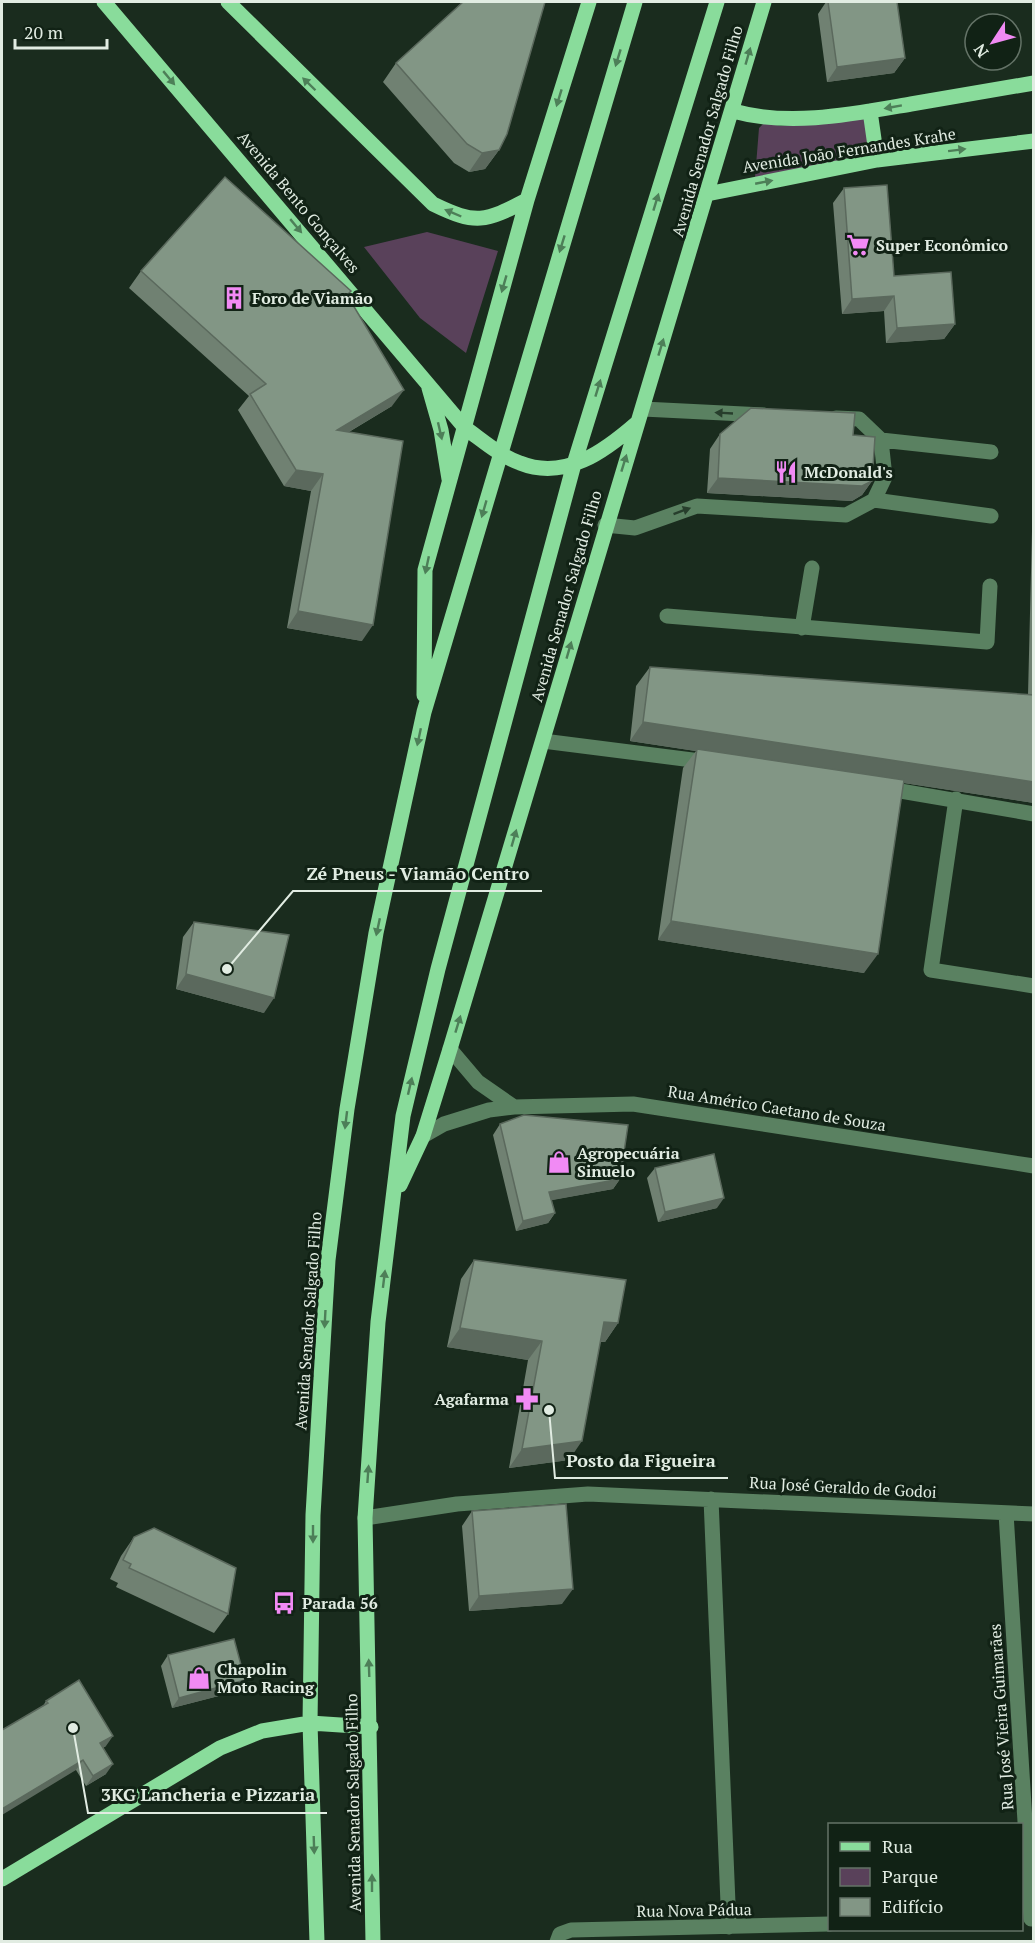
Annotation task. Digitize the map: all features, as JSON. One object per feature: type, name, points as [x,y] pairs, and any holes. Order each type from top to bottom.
[{"type":"main road","name":"Avenida Bento Gonçalves","points":[[104,2],[465,428],[501,453],[536,469],[574,464]]},
{"type":"main road","points":[[228,2],[433,204],[472,220],[505,212],[527,200]]},
{"type":"main road","name":"Avenida Senador Salgado Filho","points":[[424,712],[425,570],[527,200],[589,2]]},
{"type":"main road","name":"Avenida Senador Salgado Filho","points":[[317,1941],[310,1723],[313,1515],[328,1260],[347,1108],[376,933],[424,712],[635,2]]},
{"type":"main road","name":"Avenida Senador Salgado Filho","points":[[373,1941],[371,1727],[365,1518],[378,1322],[395,1197],[403,1116],[438,969],[574,464],[717,2]]},
{"type":"main road","name":"Avenida Senador Salgado Filho","points":[[395,1197],[423,1136],[450,1049],[543,741],[605,525],[733,111],[764,2]]},
{"type":"main road","points":[[733,111],[758,118],[786,120],[870,111],[1034,83]]},
{"type":"main road","points":[[870,111],[877,160]]},
{"type":"main road","name":"Avenida João Fernandes Krahe","points":[[707,194],[877,160],[1034,141]]},
{"type":"main road","points":[[426,380],[441,430],[450,483]]},
{"type":"main road","points":[[574,464],[614,443],[640,416]]},
{"type":"main road","points":[[2,1880],[220,1748],[262,1731],[310,1723],[371,1727]]},
{"type":"street","points":[[640,416],[779,416]]},
{"type":"street","points":[[825,418],[859,419],[881,440],[991,452]]},
{"type":"street","points":[[874,500],[885,477],[881,440]]},
{"type":"street","points":[[605,525],[635,528],[697,506],[846,515],[874,500],[991,516]]},
{"type":"street","points":[[802,628],[812,568]]},
{"type":"street","points":[[667,616],[987,642],[990,586]]},
{"type":"street","points":[[543,741],[726,765]]},
{"type":"street","points":[[864,786],[956,799],[1034,814]]},
{"type":"street","points":[[956,799],[931,970],[1034,986]]},
{"type":"street","points":[[450,1049],[478,1083],[514,1107]]},
{"type":"street","name":"Rua Américo Caetano de Souza","points":[[423,1136],[466,1116],[514,1107],[633,1104],[1034,1166]]},
{"type":"street","name":"Rua José Geraldo de Godoi","points":[[365,1518],[457,1504],[588,1494],[1034,1514]]},
{"type":"street","points":[[711,1499],[729,1927]]},
{"type":"street","name":"Rua José Vieira Guimarães","points":[[1006,1513],[1029,1919]]},
{"type":"street","name":"Rua Nova Pádua","points":[[558,1938],[571,1930],[828,1924]]},
{"type":"street","points":[[787,1926],[787,1941]]},
{"type":"green space","points":[[864,117],[871,159],[755,178],[759,128],[764,123],[781,126]]},
{"type":"green space","points":[[427,232],[498,251],[466,353],[420,318],[364,247]]},
{"type":"building","points":[[463,2],[545,2],[507,134],[499,150],[482,153],[467,144],[396,63]]},
{"type":"building","points":[[828,2],[897,2],[905,58],[837,67]]},
{"type":"building","points":[[225,177],[351,291],[347,295],[404,390],[337,430],[403,441],[373,625],[298,611],[323,474],[296,470],[250,394],[266,384],[141,271]]},
{"type":"building","name":"Super Econômico","points":[[887,185],[894,276],[951,272],[955,324],[897,328],[894,296],[852,299],[844,188]]},
{"type":"building","name":"McDonald's","points":[[751,408],[855,413],[853,435],[875,437],[872,481],[862,486],[718,478],[720,434]]},
{"type":"building","points":[[650,667],[1034,695],[1034,782],[643,722]]},
{"type":"building","points":[[697,749],[904,780],[878,954],[671,921]]},
{"type":"building","points":[[194,922],[289,935],[274,998],[186,974]]},
{"type":"building","name":"Agropecuária Sinuelo","points":[[524,1115],[628,1125],[620,1179],[549,1192],[555,1213],[523,1221],[500,1124]]},
{"type":"building","points":[[714,1154],[724,1198],[665,1212],[655,1168]]},
{"type":"building","points":[[474,1260],[626,1280],[618,1323],[604,1322],[582,1441],[522,1449],[542,1341],[460,1328]]},
{"type":"building","points":[[566,1504],[573,1589],[479,1596],[472,1511]]},
{"type":"building","points":[[154,1528],[236,1568],[228,1614],[129,1568],[131,1564],[123,1560],[134,1537]]},
{"type":"building","name":"Chapolin Moto Racing","points":[[234,1639],[245,1680],[179,1698],[168,1655]]},
{"type":"building","points":[[79,1680],[113,1736],[100,1743],[113,1764],[93,1776],[83,1760],[2,1809],[2,1730],[48,1703],[46,1701]]},
{"type":"place","name":"Super Econômico","points":[[858,245]]},
{"type":"place","name":"Foro de Viamão","points":[[234,298]]},
{"type":"place","name":"McDonald's","points":[[786,472]]},
{"type":"place","name":"Zé Pneus - Viamão Centro","points":[[227,969]]},
{"type":"place","name":"Agropecuária Sinuelo","points":[[559,1162]]},
{"type":"place","name":"Agafarma","points":[[527,1399]]},
{"type":"place","name":"Posto da Figueira","points":[[549,1410]]},
{"type":"place","name":"Parada 56","points":[[284,1603]]},
{"type":"place","name":"Chapolin Moto Racing","points":[[199,1678]]},
{"type":"place","name":"3KG Lancheria e Pizzaria","points":[[73,1728]]}]
